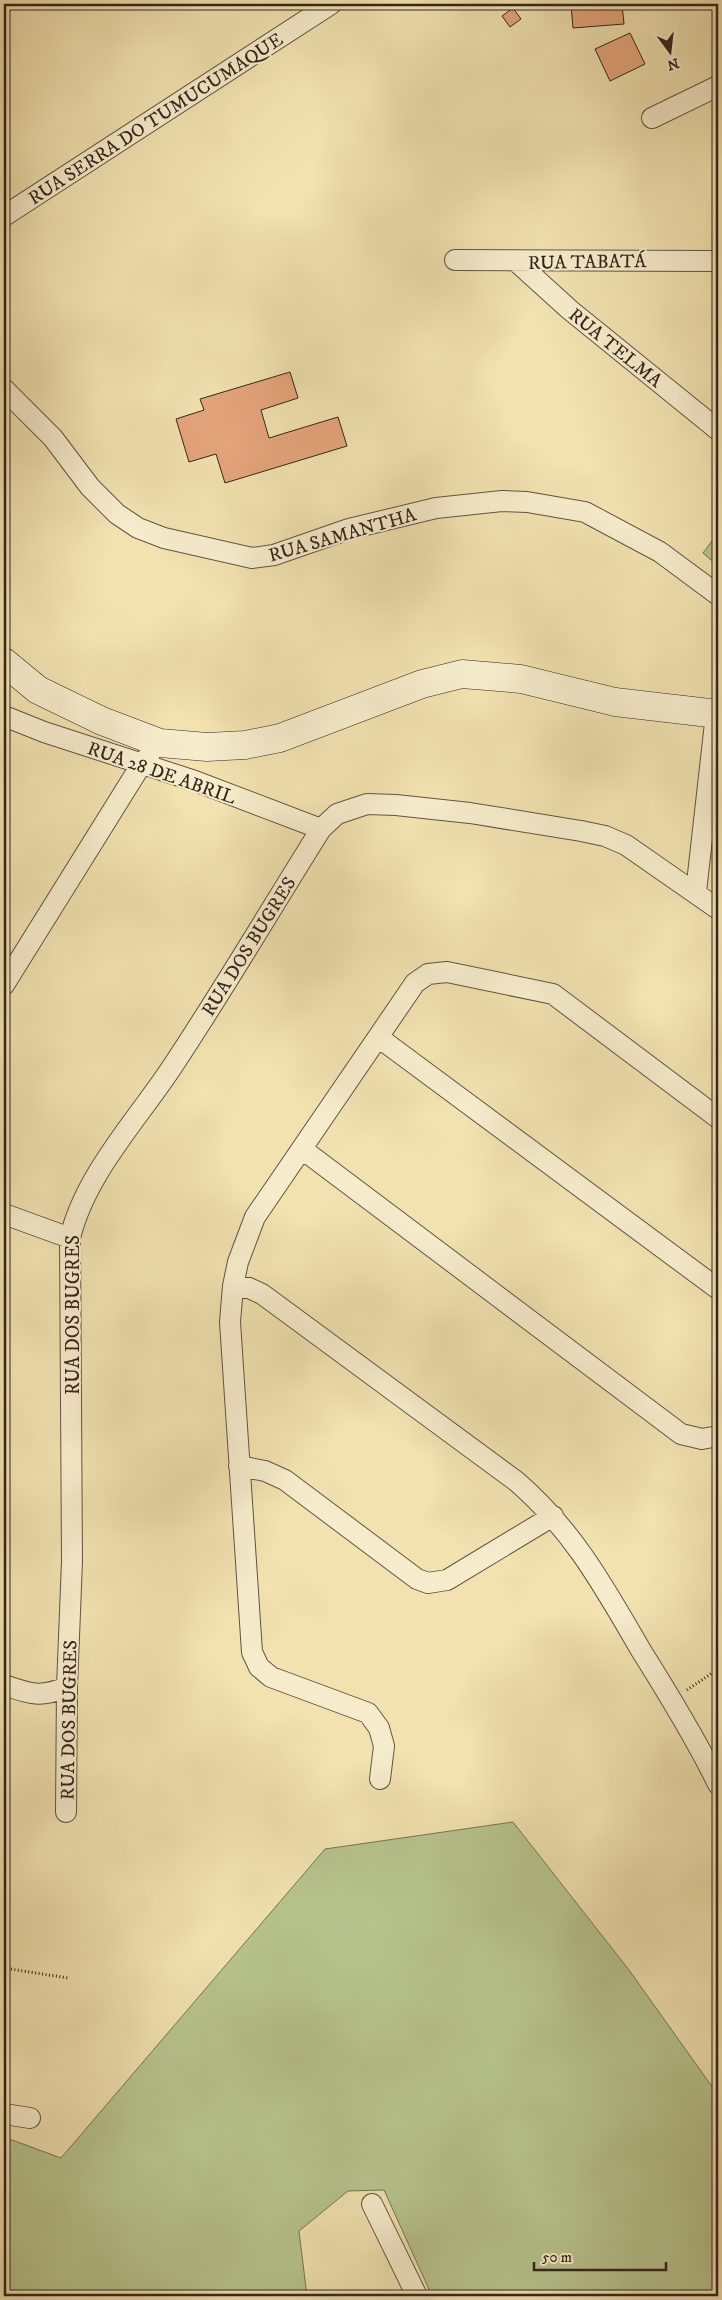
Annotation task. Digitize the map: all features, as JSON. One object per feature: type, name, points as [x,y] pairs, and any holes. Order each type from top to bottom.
[{"type":"street","name":"RUA SERRA DO TUMUCUMAQUE","points":[[4,216],[331,4]]},
{"type":"street","points":[[652,118],[718,86]]},
{"type":"street","name":"RUA TABATÁ","points":[[455,260],[517,262],[594,259],[718,261]]},
{"type":"street","name":"RUA TELMA","points":[[517,262],[570,310],[718,430]]},
{"type":"street","name":"RUA SAMANTHA","points":[[4,389],[53,438],[90,487],[117,514],[138,528],[164,538],[252,558],[274,555],[349,530],[436,508],[502,501],[527,502],[585,512],[660,552],[718,595]]},
{"type":"street","points":[[4,662],[38,690],[63,704],[160,743],[207,747],[245,745],[280,738],[422,684],[462,674],[521,679],[615,702],[717,714],[696,892]]},
{"type":"street","name":"RUA 28 DE ABRIL","points":[[4,716],[141,765],[195,781],[321,829]]},
{"type":"street","points":[[4,985],[141,765],[160,743]]},
{"type":"street","name":"RUA DOS BUGRES","points":[[66,1812],[67,1687],[72,1561],[70,1238],[74,1218],[102,1168],[174,1063],[321,829],[337,814],[367,804],[396,805],[470,814],[581,831],[605,836],[626,845],[718,909]]},
{"type":"street","points":[[380,1779],[384,1746],[379,1728],[368,1713],[271,1677],[264,1673],[254,1660],[251,1644],[230,1322],[233,1286],[245,1239],[255,1218],[415,983],[434,972],[447,972],[553,994],[718,1118]]},
{"type":"street","points":[[378,1037],[718,1289]]},
{"type":"street","points":[[302,1149],[681,1434],[702,1439],[718,1436]]},
{"type":"street","points":[[4,1214],[70,1238]]},
{"type":"street","points":[[233,1286],[249,1288],[270,1300],[516,1481],[553,1516],[585,1556],[716,1772]]},
{"type":"street","points":[[239,1466],[265,1471],[285,1480],[417,1579],[428,1583],[447,1580],[553,1516]]},
{"type":"street","points":[[4,1685],[33,1695],[50,1694],[67,1687]]},
{"type":"street","points":[[4,2114],[30,2118]]},
{"type":"street","points":[[372,2204],[417,2296]]},
{"type":"path","points":[[671,1700],[718,1669]]},
{"type":"path","points":[[4,1968],[68,1978]]},
{"type":"green space","points":[[718,533],[718,566],[703,553]]},
{"type":"green space","points":[[513,1822],[629,1970],[718,2095],[718,2296],[432,2296],[384,2190],[348,2191],[299,2231],[307,2296],[4,2296],[4,2137],[61,2158],[325,1849]]},
{"type":"building","points":[[571,4],[622,4],[624,24],[573,28]]},
{"type":"building","points":[[513,8],[521,19],[510,27],[502,16]]},
{"type":"building","points":[[630,33],[645,64],[610,81],[595,49]]},
{"type":"building","points":[[290,372],[298,398],[261,410],[269,438],[338,417],[347,446],[225,483],[216,454],[189,462],[176,419],[204,410],[200,399]]}]
